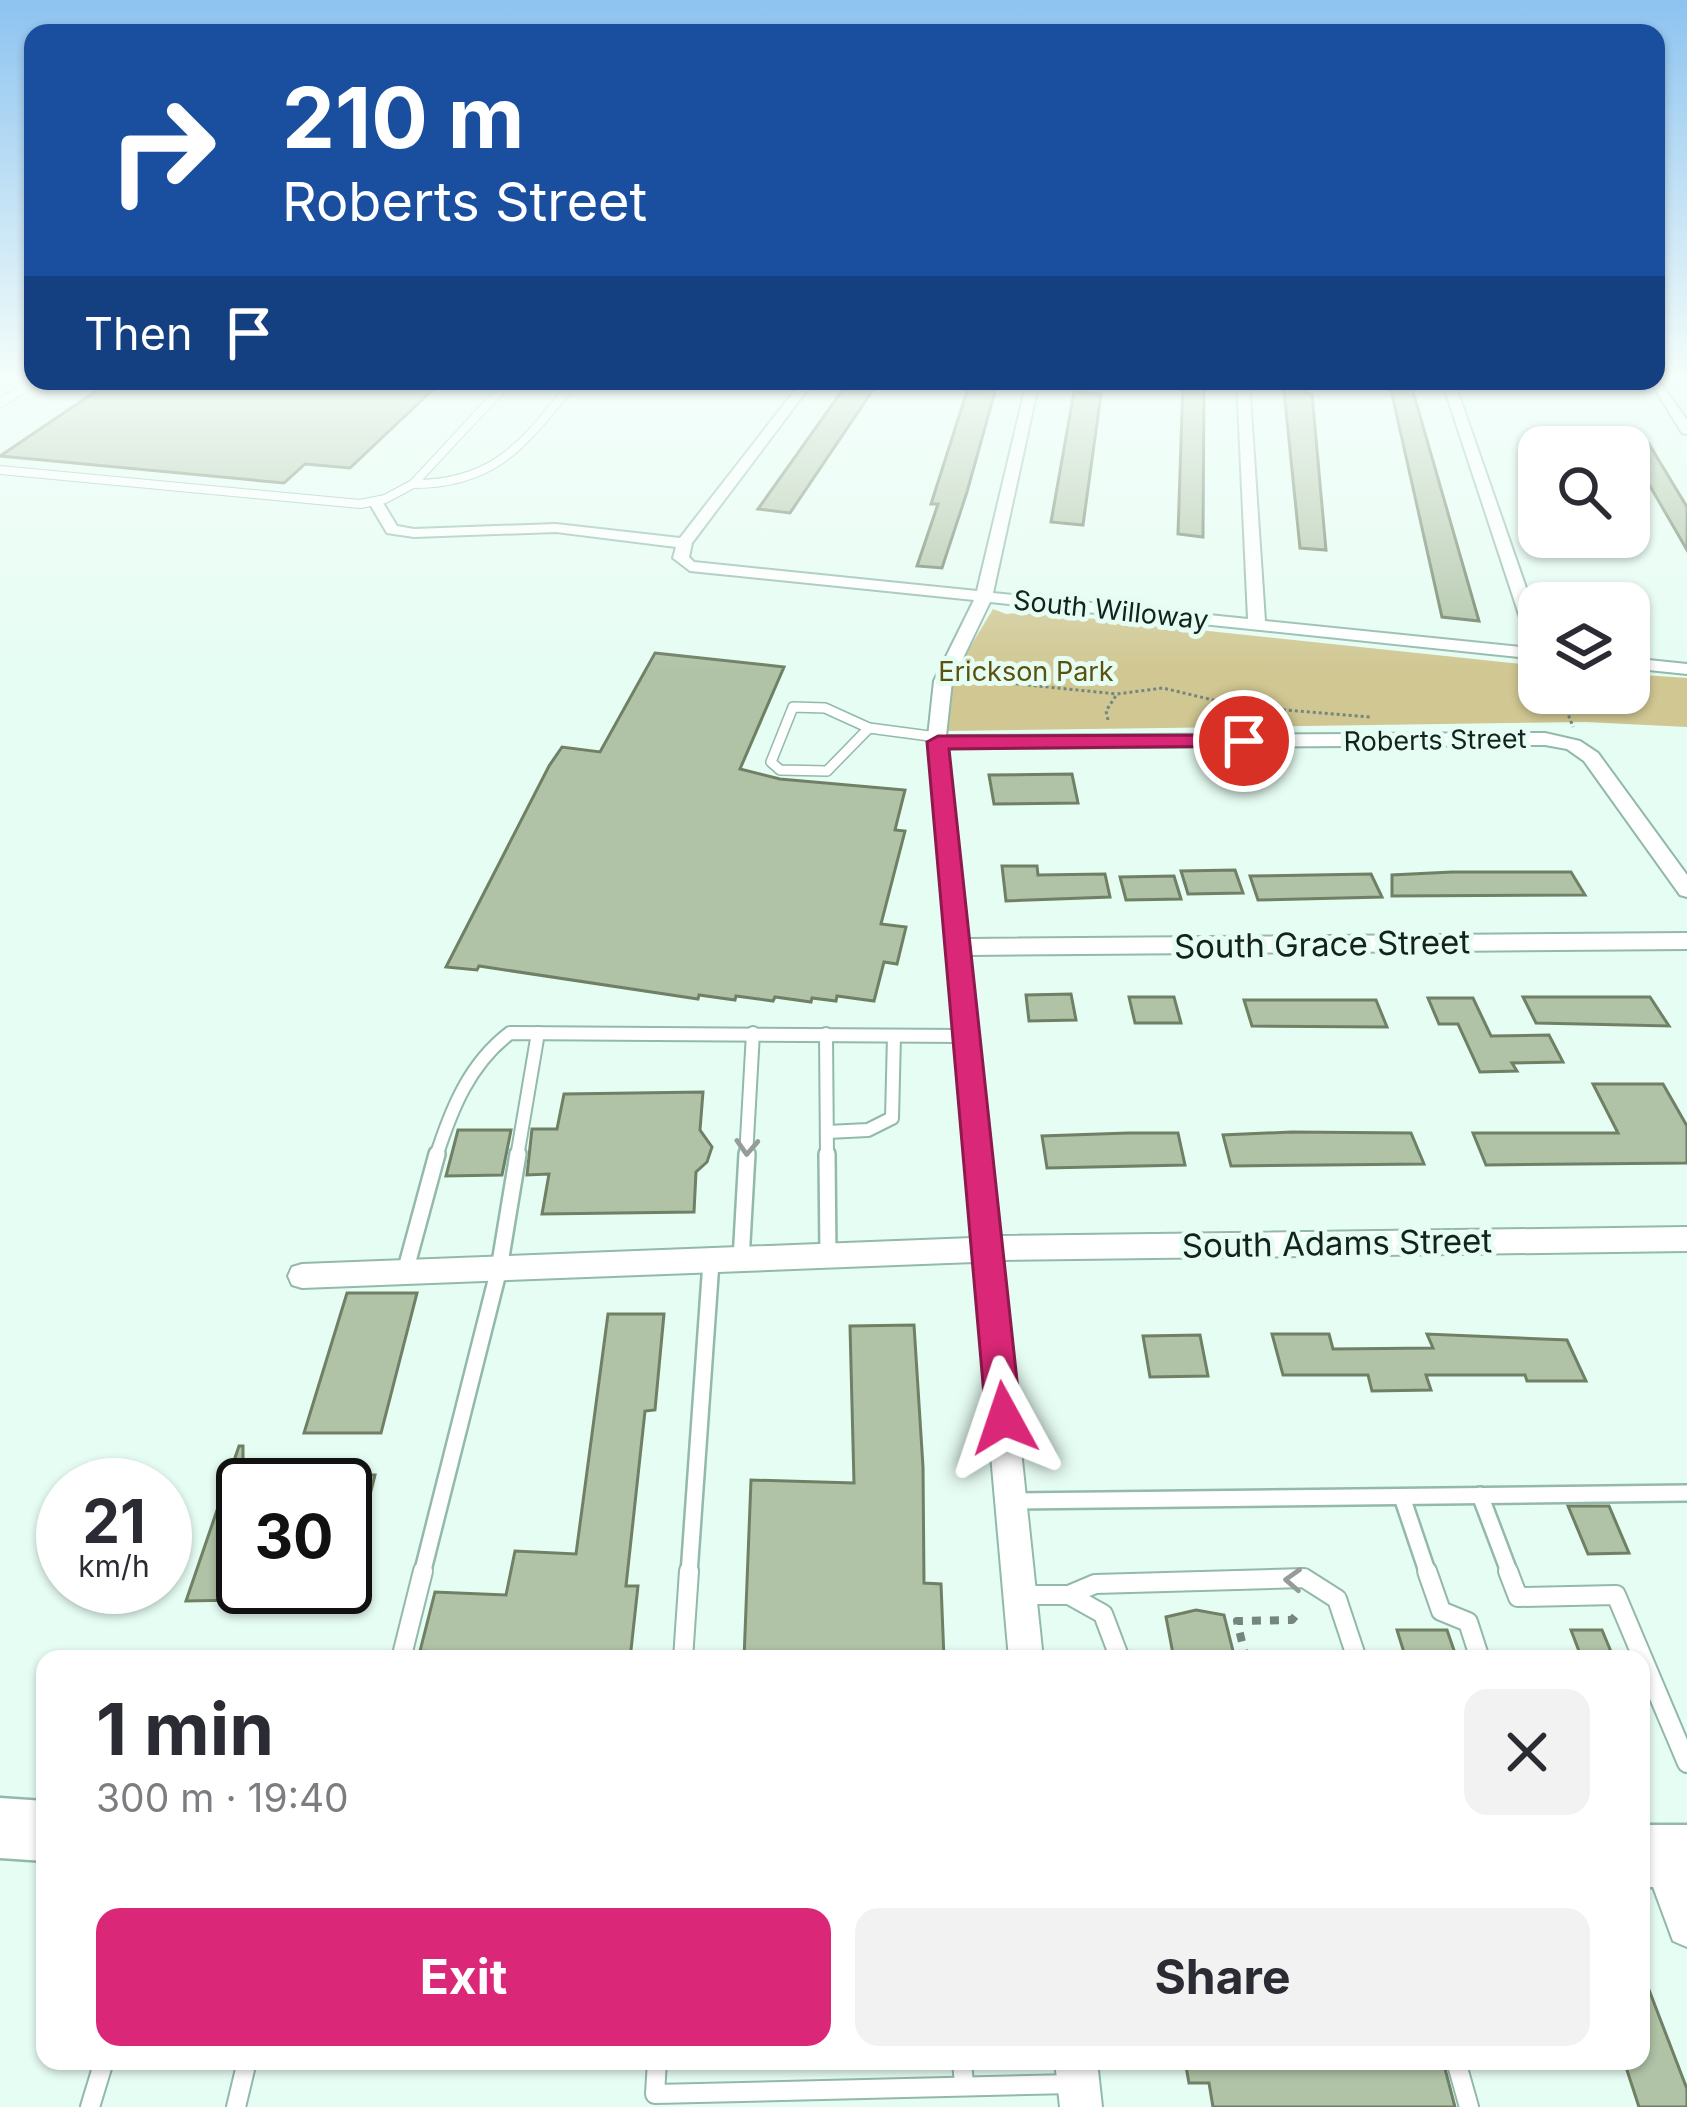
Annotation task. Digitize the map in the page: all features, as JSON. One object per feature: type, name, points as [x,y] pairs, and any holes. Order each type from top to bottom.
[{"type":"main road","points":[[0,1828],[36,1830]]},
{"type":"street","points":[[374,501],[392,530],[414,533],[556,528],[684,543],[736,475]]},
{"type":"street","points":[[1012,475],[984,597],[944,681],[937,740],[1025,1650]]},
{"type":"street","points":[[1248,475],[1257,625]]},
{"type":"street","points":[[1480,475],[1518,589]]},
{"type":"street","name":"South Willoway","points":[[684,543],[680,554],[685,562],[700,568],[1518,650]]},
{"type":"street","points":[[1650,665],[1687,669]]},
{"type":"street","points":[[1567,738],[1591,757],[1687,890]]},
{"type":"street","name":"Roberts Street","points":[[937,740],[1567,738]]},
{"type":"street","name":"South Grace Street","points":[[957,947],[1687,941]]},
{"type":"street","name":"South Adams Street","points":[[302,1276],[988,1250],[1687,1239]]},
{"type":"street","points":[[1663,1856],[1687,1928]]},
{"type":"lane","points":[[53,475],[321,502],[374,501],[413,484],[421,475]]},
{"type":"lane","points":[[413,484],[457,486],[477,475]]},
{"type":"lane","points":[[869,728],[827,771],[780,770],[771,762],[794,707],[835,708],[869,728],[937,740]]},
{"type":"lane","points":[[405,1272],[432,1158],[447,1123],[490,1047],[510,1033],[965,1036]]},
{"type":"lane","points":[[403,1650],[499,1269],[538,1033]]},
{"type":"lane","points":[[741,1261],[754,1034]]},
{"type":"lane","points":[[826,1034],[828,1258]]},
{"type":"lane","points":[[827,1132],[868,1130],[892,1118],[894,1036]]},
{"type":"lane","points":[[684,1650],[712,1262]]},
{"type":"lane","points":[[1011,1502],[1687,1493]]},
{"type":"lane","points":[[1480,1496],[1518,1597],[1616,1595],[1639,1650]]},
{"type":"lane","points":[[1402,1497],[1441,1611],[1468,1622],[1477,1650]]},
{"type":"lane","points":[[1020,1595],[1070,1595],[1095,1584],[1304,1578],[1327,1585],[1342,1601],[1355,1650]]},
{"type":"lane","points":[[1070,1595],[1103,1614],[1117,1650]]},
{"type":"lane","points":[[1650,1675],[1687,1763]]},
{"type":"lane","points":[[90,2107],[101,2070]]},
{"type":"lane","points":[[236,2107],[245,2070]]},
{"type":"lane","points":[[656,2070],[655,2094],[1079,2084]]},
{"type":"lane","points":[[963,2070],[964,2085]]},
{"type":"lane","points":[[1458,2070],[1468,2107]]},
{"type":"path","points":[[968,679],[1117,694],[1161,686],[1235,705],[1390,718]]},
{"type":"path","points":[[1111,742],[1106,710],[1117,694]]},
{"type":"path","points":[[1567,738],[1575,732],[1568,714]]},
{"type":"path","points":[[1244,1650],[1237,1621],[1292,1621],[1296,1615]]},
{"type":"green space","name":"Erickson Park","points":[[993,609],[1006,614],[1030,612],[1518,664],[1518,714],[1650,714],[1650,675],[1687,678],[1687,727],[1586,722],[943,731],[950,680]]},
{"type":"building","points":[[203,475],[292,475],[284,483]]},
{"type":"building","points":[[782,475],[815,475],[790,513],[758,509]]},
{"type":"building","points":[[940,475],[972,475],[942,568],[917,566],[938,504],[931,504]]},
{"type":"building","points":[[1059,475],[1090,475],[1083,525],[1051,522]]},
{"type":"building","points":[[1180,475],[1203,475],[1203,537],[1178,534]]},
{"type":"building","points":[[1293,475],[1319,475],[1326,550],[1300,548]]},
{"type":"building","points":[[1410,475],[1437,475],[1479,621],[1442,617]]},
{"type":"building","points":[[1650,475],[1668,475],[1687,507],[1687,550],[1650,486]]},
{"type":"building","points":[[655,653],[784,667],[740,769],[780,779],[905,790],[895,830],[905,831],[881,924],[906,927],[897,964],[884,962],[874,1001],[837,996],[836,1001],[812,998],[811,1002],[775,997],[773,1001],[736,996],[735,1000],[699,995],[698,999],[479,966],[477,970],[446,967],[549,766],[562,747],[600,752]]},
{"type":"building","points":[[1072,774],[1078,803],[994,804],[989,775]]},
{"type":"building","points":[[1002,866],[1037,866],[1038,875],[1105,874],[1110,897],[1006,901]]},
{"type":"building","points":[[1235,870],[1243,893],[1188,894],[1181,871]]},
{"type":"building","points":[[1571,872],[1585,895],[1392,896],[1392,875]]},
{"type":"building","points":[[1371,874],[1382,897],[1258,900],[1250,876]]},
{"type":"building","points":[[1174,876],[1181,899],[1126,900],[1120,877]]},
{"type":"building","points":[[1071,994],[1076,1020],[1029,1021],[1026,995]]},
{"type":"building","points":[[1129,997],[1174,997],[1181,1023],[1135,1023]]},
{"type":"building","points":[[1523,997],[1650,997],[1669,1026],[1536,1023]]},
{"type":"building","points":[[1428,998],[1473,998],[1491,1036],[1549,1035],[1563,1062],[1512,1063],[1517,1071],[1480,1072],[1458,1024],[1439,1024]]},
{"type":"building","points":[[1244,1000],[1376,1000],[1387,1027],[1252,1026]]},
{"type":"building","points":[[1593,1084],[1663,1084],[1687,1126],[1687,1163],[1486,1165],[1473,1133],[1618,1133]]},
{"type":"building","points":[[703,1092],[700,1130],[712,1147],[707,1162],[696,1172],[694,1212],[542,1214],[549,1174],[527,1175],[532,1129],[557,1129],[564,1094]]},
{"type":"building","points":[[458,1130],[511,1130],[502,1175],[446,1176]]},
{"type":"building","points":[[1178,1133],[1185,1165],[1047,1168],[1042,1136]]},
{"type":"building","points":[[1411,1133],[1424,1164],[1231,1166],[1223,1135]]},
{"type":"building","points":[[347,1293],[417,1293],[381,1433],[304,1433]]},
{"type":"building","points":[[608,1314],[664,1314],[655,1410],[645,1411],[626,1586],[638,1586],[631,1650],[420,1650],[435,1592],[506,1595],[515,1551],[576,1554]]},
{"type":"building","points":[[914,1325],[924,1583],[941,1584],[944,1650],[744,1650],[751,1480],[854,1483],[850,1326]]},
{"type":"building","points":[[1272,1334],[1329,1334],[1333,1349],[1433,1348],[1427,1334],[1567,1340],[1586,1381],[1527,1381],[1525,1375],[1426,1375],[1431,1390],[1372,1391],[1368,1375],[1283,1375]]},
{"type":"building","points":[[1200,1335],[1208,1376],[1150,1377],[1143,1336]]},
{"type":"building","points":[[1568,1506],[1609,1506],[1629,1553],[1588,1554]]},
{"type":"building","points":[[216,1513],[216,1600],[192,1601],[192,1583]]},
{"type":"building","points":[[1196,1610],[1224,1615],[1233,1650],[1172,1650],[1166,1617]]},
{"type":"building","points":[[1397,1630],[1447,1630],[1454,1650],[1403,1650]]},
{"type":"building","points":[[1571,1630],[1602,1630],[1610,1650],[1579,1650]]},
{"type":"building","points":[[1650,1992],[1687,2089],[1687,2107],[1639,2107],[1627,2070],[1650,2070]]},
{"type":"building","points":[[1187,2070],[1445,2070],[1455,2107],[1213,2107],[1209,2083],[1189,2083]]},
{"type":"route","points":[[1004,1418],[938,742],[1244,741]]}]
